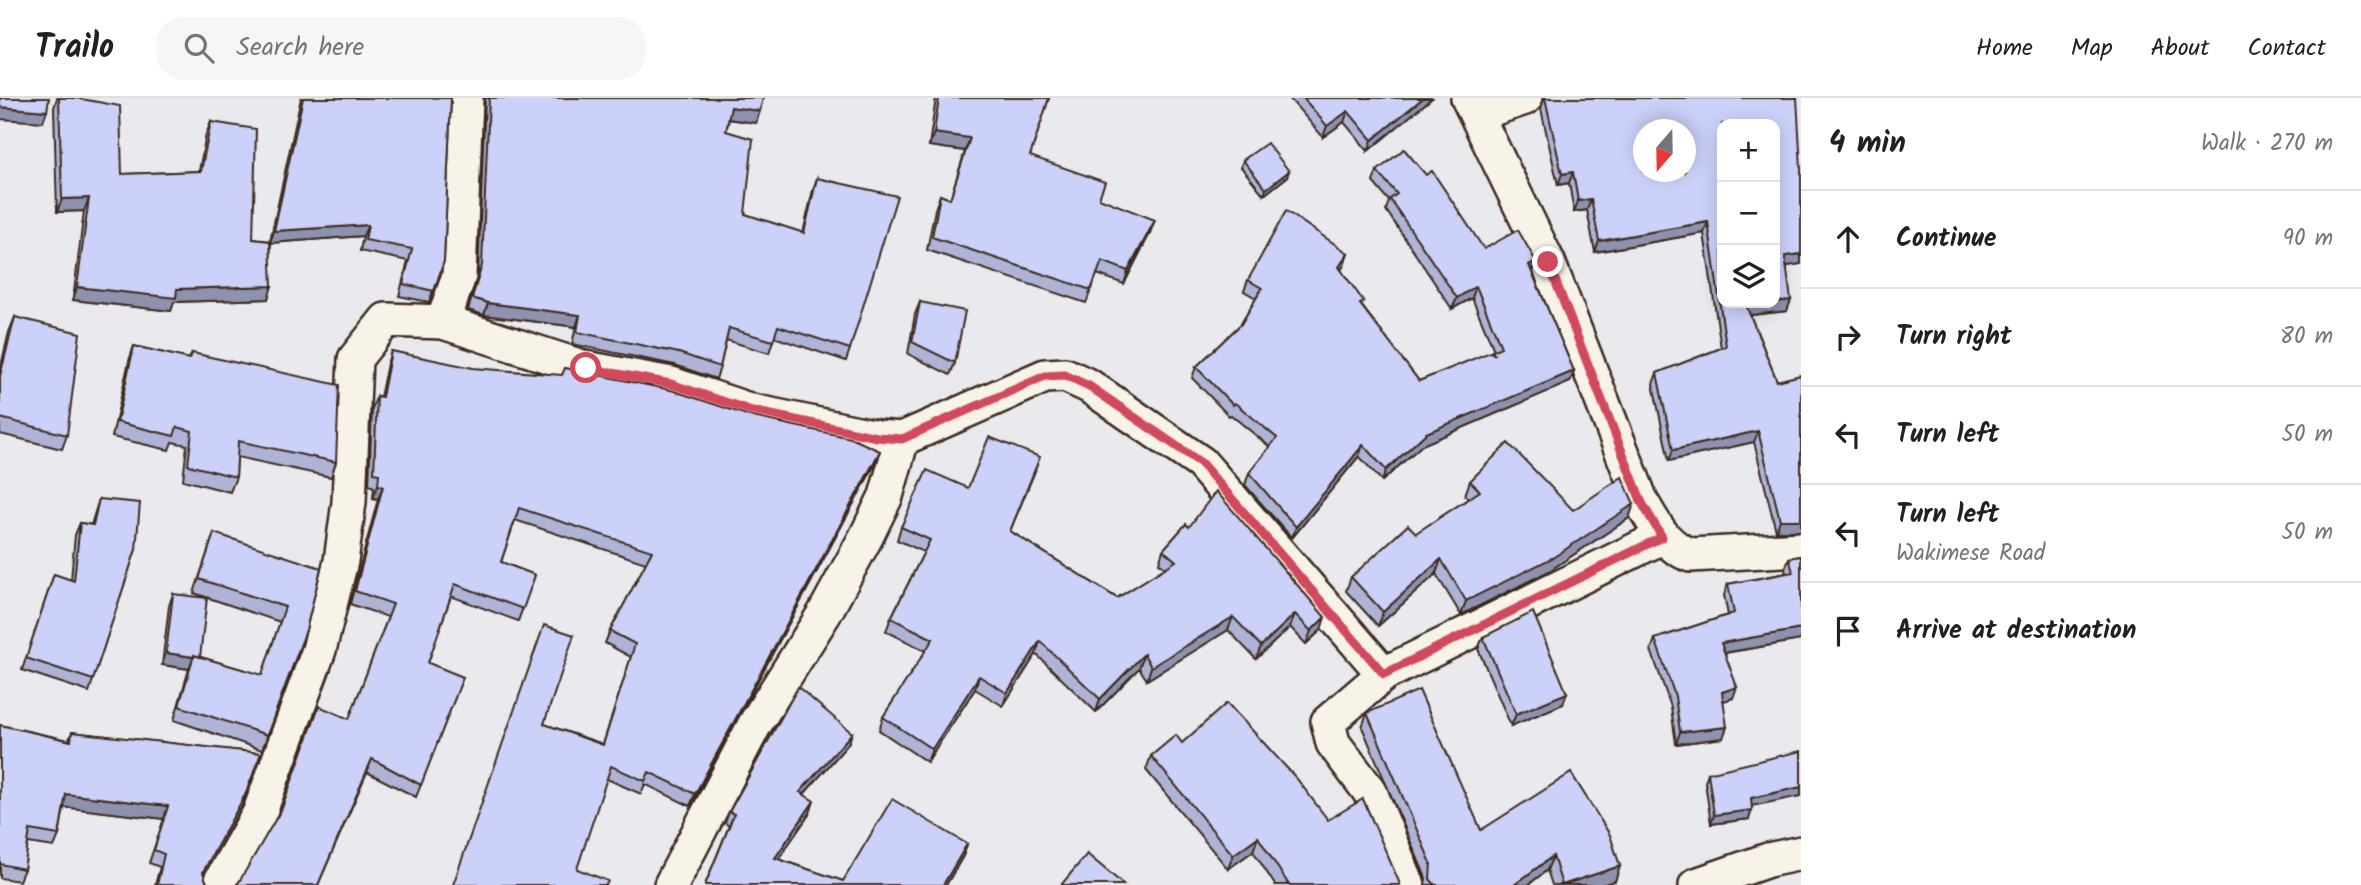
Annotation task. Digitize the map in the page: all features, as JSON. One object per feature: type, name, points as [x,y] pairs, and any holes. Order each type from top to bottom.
[{"type":"street","points":[[443,322],[458,276],[466,98]]},
{"type":"street","points":[[1525,98],[1472,106],[1548,262],[1642,503],[1662,537],[1681,552],[1691,555],[1801,549]]},
{"type":"street","points":[[218,885],[259,814],[319,650],[341,561],[349,502],[355,359],[386,320],[443,322],[586,368],[671,384],[752,411],[877,437],[902,439],[1045,376],[1065,375],[1089,386],[1201,463],[1384,674]]},
{"type":"street","points":[[671,885],[755,724],[824,614],[866,537],[886,496],[902,439]]},
{"type":"street","points":[[1408,885],[1370,792],[1333,743],[1328,722],[1384,674],[1662,537]]},
{"type":"street","points":[[1696,885],[1768,860],[1801,853]]},
{"type":"building","points":[[0,98],[49,98],[47,111],[0,107]]},
{"type":"building","points":[[59,98],[76,98],[120,106],[122,174],[201,171],[211,122],[256,129],[253,239],[270,241],[272,286],[177,289],[176,298],[77,287],[89,198],[62,199]]},
{"type":"building","points":[[303,98],[451,98],[444,261],[434,291],[403,284],[412,249],[365,240],[368,225],[274,231]]},
{"type":"building","points":[[489,98],[763,98],[760,111],[731,107],[726,131],[753,139],[745,214],[804,233],[817,178],[897,196],[850,349],[778,326],[773,341],[729,328],[720,367],[679,353],[577,332],[580,315],[488,303],[472,298],[482,265]]},
{"type":"building","points":[[939,98],[1049,98],[1030,156],[1105,182],[1099,198],[1155,220],[1128,271],[1102,261],[1091,290],[932,237],[940,195],[950,199],[970,138],[934,133]]},
{"type":"building","points":[[1303,98],[1423,98],[1372,140],[1348,111],[1327,126]]},
{"type":"building","points":[[1545,98],[1797,98],[1801,169],[1801,254],[1785,256],[1791,300],[1780,301],[1780,119],[1717,119],[1717,284],[1708,222],[1599,241],[1591,199],[1578,201],[1573,172],[1562,174]]},
{"type":"building","points":[[1267,143],[1289,171],[1266,189],[1243,160]]},
{"type":"building","points":[[1404,149],[1426,175],[1432,171],[1484,249],[1518,230],[1536,261],[1529,265],[1574,371],[1426,433],[1386,470],[1363,445],[1296,527],[1249,473],[1277,438],[1235,403],[1233,405],[1196,367],[1241,324],[1262,288],[1248,280],[1286,211],[1348,253],[1339,267],[1364,302],[1360,304],[1419,381],[1490,352],[1495,355],[1492,351],[1501,347],[1476,286],[1457,298],[1390,199],[1397,194],[1377,171]]},
{"type":"building","points":[[920,302],[965,311],[955,363],[912,342]]},
{"type":"building","points":[[1720,308],[1747,308],[1777,381],[1801,375],[1801,520],[1780,520],[1758,431],[1673,450],[1657,373],[1726,346]]},
{"type":"building","points":[[15,317],[80,333],[67,435],[0,418],[0,376]]},
{"type":"building","points":[[134,346],[190,359],[192,353],[339,385],[336,462],[238,441],[236,477],[188,465],[192,431],[177,427],[174,436],[117,422]]},
{"type":"building","points":[[391,351],[473,368],[562,375],[565,368],[671,390],[753,417],[851,438],[880,451],[695,794],[649,772],[645,781],[611,766],[577,869],[608,881],[606,885],[453,885],[544,625],[574,635],[544,724],[603,745],[635,644],[610,631],[652,551],[519,508],[501,562],[535,575],[523,609],[455,584],[428,663],[463,677],[421,785],[372,759],[318,885],[236,885],[282,808],[319,706],[349,719],[393,604],[355,591],[383,486],[378,485],[379,474],[374,473],[377,396],[382,397]]},
{"type":"building","points":[[989,437],[1040,457],[1010,531],[1117,598],[1176,561],[1163,550],[1186,524],[1189,527],[1216,491],[1325,617],[1311,631],[1295,614],[1261,646],[1233,617],[1151,667],[1144,654],[1100,699],[1040,641],[1007,693],[979,676],[932,749],[883,717],[933,639],[891,618],[930,540],[901,527],[927,470],[968,488]]},
{"type":"building","points":[[1508,443],[1573,510],[1622,477],[1634,504],[1554,557],[1466,601],[1441,559],[1383,612],[1351,577],[1408,525],[1416,533],[1480,491],[1470,481]]},
{"type":"building","points":[[99,499],[140,503],[136,549],[93,680],[26,658],[54,574],[74,581],[80,523],[93,525]]},
{"type":"building","points":[[214,533],[321,568],[306,630],[267,735],[179,706],[194,655],[262,675],[285,607],[199,579]]},
{"type":"building","points":[[1801,556],[1801,629],[1721,643],[1737,687],[1722,692],[1727,727],[1680,732],[1675,696],[1655,639],[1734,613],[1728,584],[1793,572],[1789,558]]},
{"type":"building","points":[[173,594],[207,598],[200,657],[166,653]]},
{"type":"building","points":[[1533,612],[1567,693],[1516,714],[1483,637]]},
{"type":"building","points":[[798,687],[852,733],[800,792],[814,801],[775,858],[843,881],[892,799],[967,844],[943,885],[705,885],[734,814],[729,812]]},
{"type":"building","points":[[1419,690],[1481,830],[1571,773],[1610,835],[1620,866],[1562,885],[1553,856],[1514,885],[1435,885],[1430,879],[1431,863],[1367,713]]},
{"type":"building","points":[[1227,703],[1297,779],[1328,820],[1363,799],[1400,884],[1289,885],[1258,837],[1233,855],[1151,756],[1176,735],[1182,743]]},
{"type":"building","points":[[0,725],[71,741],[72,732],[261,753],[246,793],[203,872],[209,885],[157,885],[164,854],[154,850],[168,806],[66,794],[59,835],[30,830],[24,869],[0,864]]},
{"type":"building","points":[[1801,751],[1801,787],[1751,798],[1752,810],[1714,815],[1708,773]]},
{"type":"building","points":[[1087,854],[1124,885],[1061,885]]},
{"type":"route","points":[[586,368],[671,384],[752,411],[877,437],[902,439],[1045,376],[1065,375],[1089,386],[1201,463],[1384,674],[1662,537],[1642,503],[1548,262]]}]
